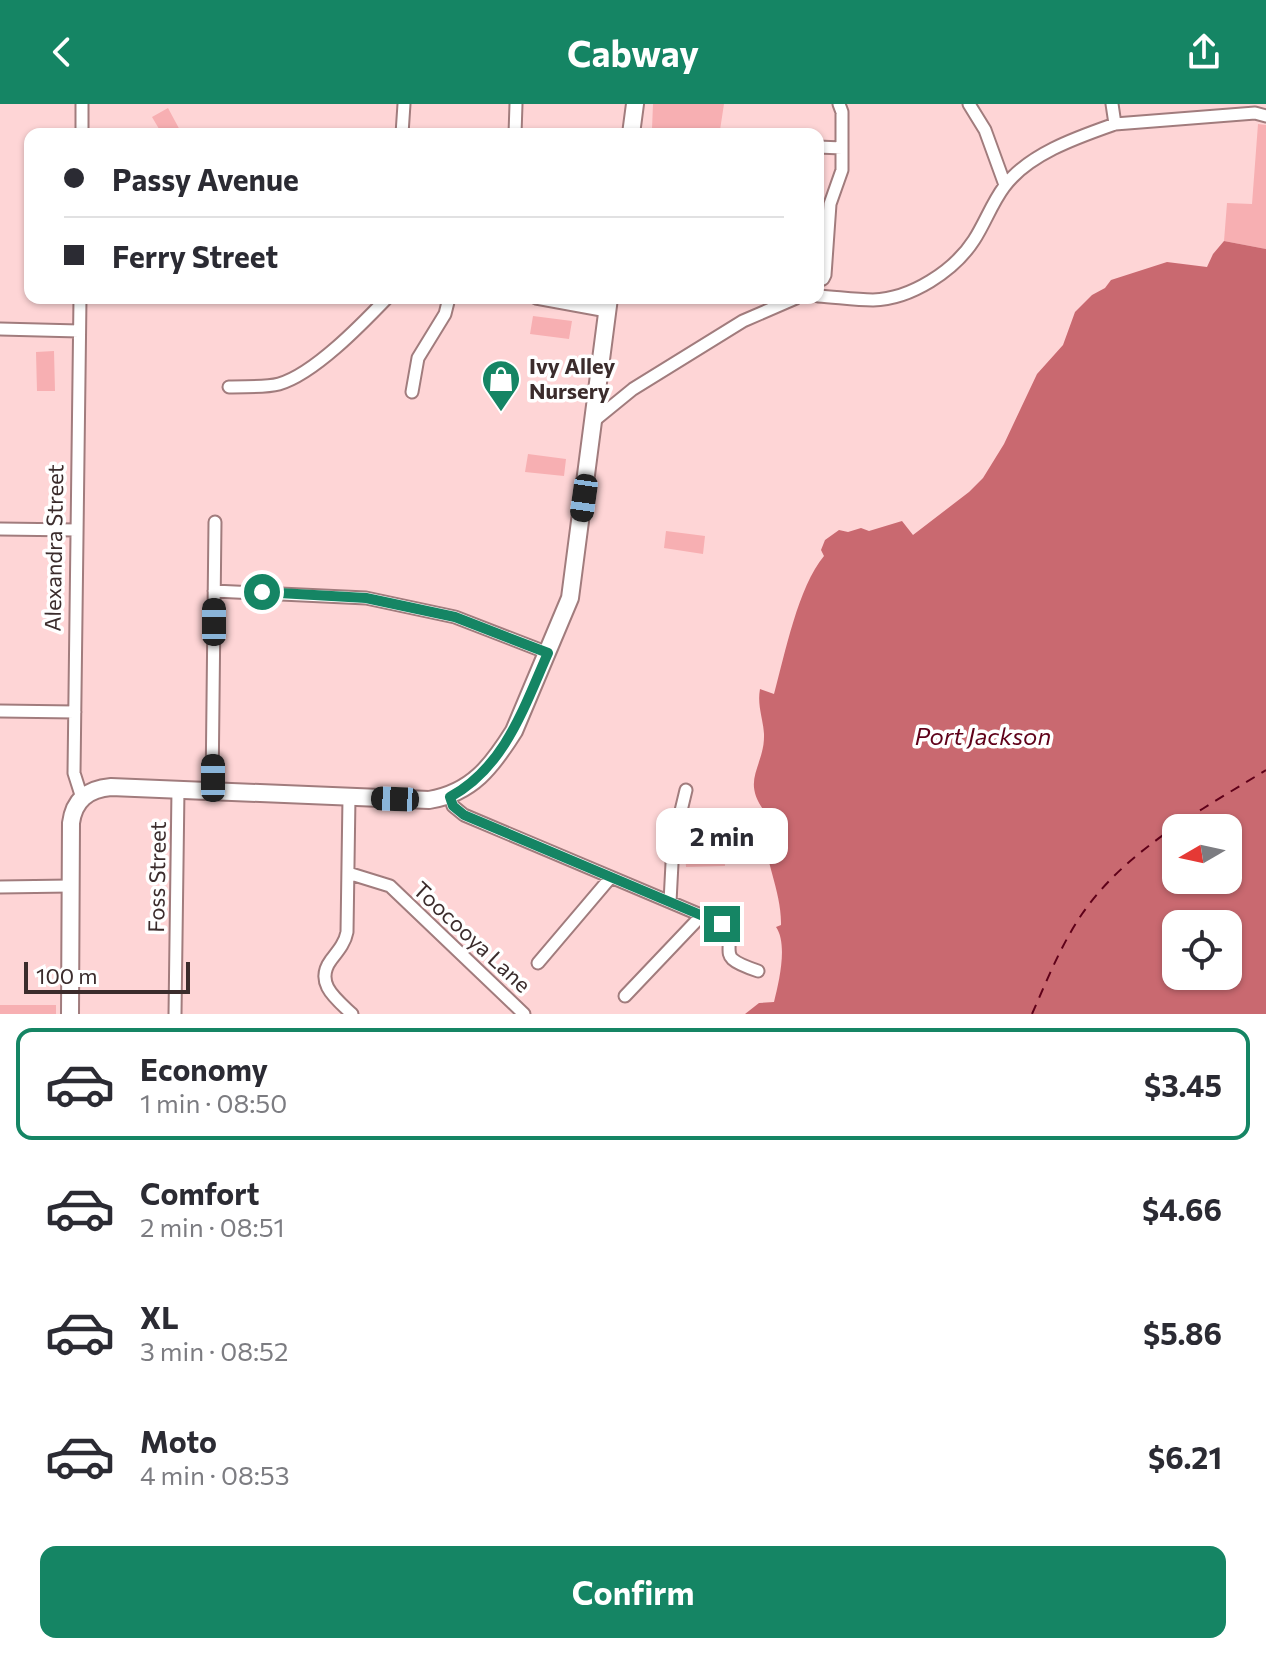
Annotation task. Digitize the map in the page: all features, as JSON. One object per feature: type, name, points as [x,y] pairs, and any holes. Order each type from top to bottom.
[{"type":"street","points":[[82,104],[82,128]]},
{"type":"street","points":[[402,128],[404,104]]},
{"type":"street","points":[[515,128],[516,104]]},
{"type":"street","points":[[632,128],[635,104]]},
{"type":"street","points":[[824,277],[830,204],[842,170],[839,104]]},
{"type":"street","points":[[969,104],[985,130],[1005,185]]},
{"type":"street","points":[[1112,104],[1115,124]]},
{"type":"street","points":[[824,296],[874,300],[891,297],[938,276],[955,264],[974,240],[1005,185],[1029,163],[1115,124],[1255,113],[1266,116]]},
{"type":"street","points":[[824,147],[842,148]]},
{"type":"street","name":"Alexandra Street","points":[[70,1014],[71,823],[74,809],[82,798],[74,773],[80,304]]},
{"type":"street","points":[[229,387],[268,385],[290,379],[335,347],[381,304]]},
{"type":"street","points":[[412,392],[418,358],[445,314],[448,304]]},
{"type":"street","points":[[82,798],[96,789],[111,787],[429,800],[450,797],[477,778],[514,731],[570,598],[608,304]]},
{"type":"street","points":[[595,420],[646,381],[743,321],[779,304]]},
{"type":"street","points":[[0,329],[79,331]]},
{"type":"street","points":[[212,791],[215,522]]},
{"type":"street","points":[[0,529],[77,530]]},
{"type":"street","points":[[214,591],[366,598],[455,617],[548,653]]},
{"type":"street","points":[[0,711],[75,712]]},
{"type":"street","name":"Foss Street","points":[[175,1014],[178,789]]},
{"type":"street","points":[[670,902],[673,844],[686,790]]},
{"type":"street","points":[[349,797],[347,932],[324,971],[324,980],[332,995],[352,1014]]},
{"type":"street","points":[[450,797],[453,806],[464,815],[724,926],[730,958],[734,963],[758,971]]},
{"type":"street","name":"Toocooya Lane","points":[[348,873],[390,886],[524,1014]]},
{"type":"street","points":[[538,963],[611,877]]},
{"type":"street","points":[[0,887],[70,886]]},
{"type":"street","points":[[625,996],[702,915]]},
{"type":"shaded area","points":[[653,104],[724,104],[720,128],[652,128]]},
{"type":"shaded area","points":[[168,108],[179,128],[158,128],[152,117]]},
{"type":"shaded area","points":[[1258,124],[1266,125],[1266,249],[1224,241],[1227,203],[1252,204]]},
{"type":"shaded area","points":[[533,316],[572,321],[569,339],[530,334]]},
{"type":"shaded area","points":[[54,351],[55,391],[37,391],[36,352]]},
{"type":"shaded area","points":[[528,454],[566,459],[564,476],[525,472]]},
{"type":"shaded area","points":[[666,531],[705,536],[703,554],[664,548]]},
{"type":"shaded area","points":[[724,848],[725,866],[686,867],[685,849]]},
{"type":"shaded area","points":[[0,1005],[56,1005],[56,1014],[0,1014]]},
{"type":"water","name":"Port Jackson","points":[[1224,241],[1266,249],[1266,1014],[745,1014],[759,1003],[774,1002],[782,953],[776,927],[781,925],[778,897],[765,840],[765,812],[754,791],[764,734],[760,689],[774,694],[793,622],[807,585],[824,556],[821,550],[825,540],[839,530],[848,532],[861,528],[869,531],[902,521],[913,535],[983,478],[1004,444],[1037,374],[1063,345],[1075,312],[1092,295],[1105,288],[1111,280],[1167,262],[1207,267]]},
{"type":"ferry route","points":[[1032,1014],[1067,938],[1082,914],[1120,870],[1166,833],[1266,770]]},
{"type":"place","name":"Ivy Alley Nursery","points":[[501,413]]},
{"type":"route","points":[[262,592],[366,598],[455,617],[548,653],[514,731],[482,774],[450,797],[453,806],[464,815],[722,924]]}]
